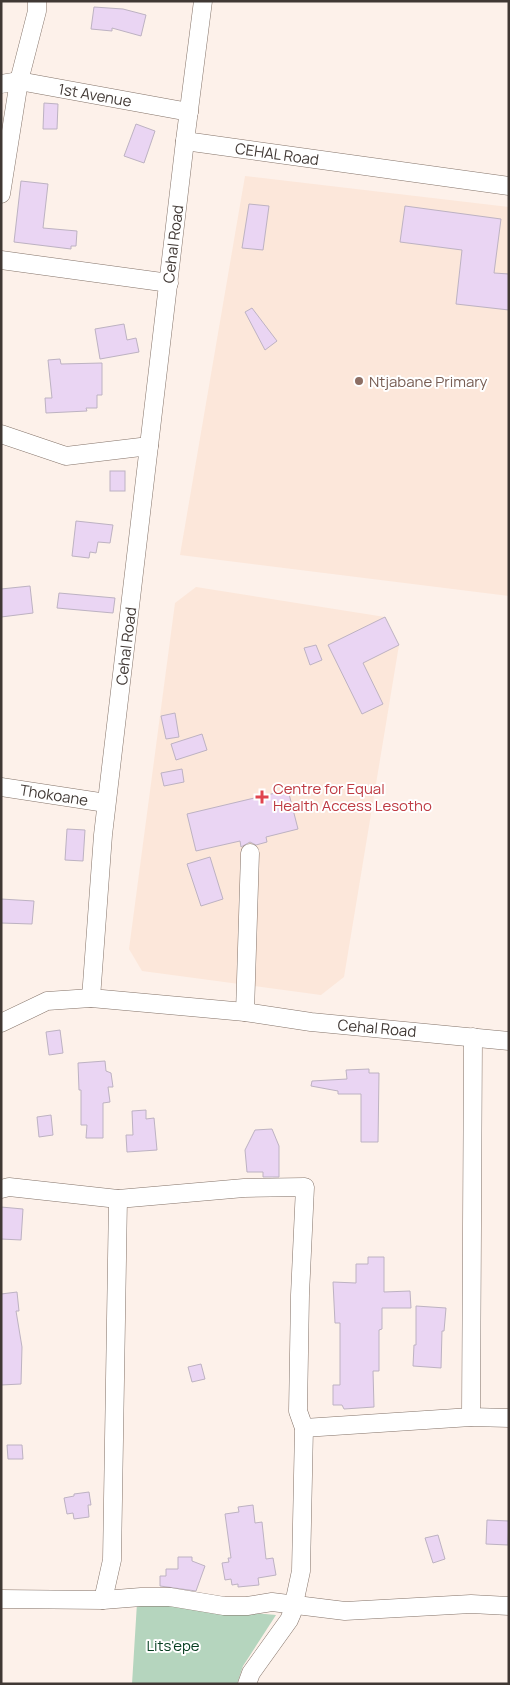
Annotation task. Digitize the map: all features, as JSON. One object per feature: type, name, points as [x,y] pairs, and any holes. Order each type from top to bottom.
[{"type":"street","points":[[1,194],[19,81],[37,1]]},
{"type":"street","points":[[185,141],[203,1]]},
{"type":"street","name":"1st Avenue","points":[[1,84],[19,81],[189,112]]},
{"type":"street","name":"CEHAL Road","points":[[185,141],[509,186]]},
{"type":"street","name":"Cehal Road","points":[[185,141],[106,803],[91,998],[245,1012],[310,1022],[509,1040]]},
{"type":"street","points":[[1,260],[169,282]]},
{"type":"street","points":[[1,434],[66,456],[150,446]]},
{"type":"street","name":"Thokoane","points":[[1,787],[106,803]]},
{"type":"street","points":[[245,1012],[250,853]]},
{"type":"street","points":[[1,1023],[47,1001],[91,998]]},
{"type":"street","points":[[471,1417],[473,1037]]},
{"type":"street","points":[[1,1189],[9,1187],[118,1199],[244,1188],[305,1187],[300,1295],[298,1411],[304,1428],[301,1571],[289,1620],[251,1673],[247,1684]]},
{"type":"street","points":[[103,1600],[112,1560],[118,1199]]},
{"type":"street","points":[[304,1428],[471,1417],[509,1418]]},
{"type":"street","points":[[4,1595],[103,1600],[170,1597],[224,1606],[247,1606],[272,1602],[294,1604],[308,1608],[345,1611],[471,1604],[509,1606]]},
{"type":"shaded area","name":"Ntjabane Primary","points":[[245,176],[509,207],[509,596],[180,555]]},
{"type":"shaded area","name":"Centre for Equal Health Access Lesotho","points":[[196,587],[385,617],[399,645],[344,977],[321,995],[142,971],[129,949],[175,603]]},
{"type":"green space","name":"Lits'epe","points":[[137,1603],[276,1615],[243,1666],[237,1684],[132,1684]]},
{"type":"building","points":[[94,7],[123,9],[146,15],[141,36],[112,28],[112,31],[91,29]]},
{"type":"building","points":[[44,103],[58,104],[57,129],[43,129]]},
{"type":"building","points":[[136,124],[155,131],[144,163],[124,156]]},
{"type":"building","points":[[21,181],[48,184],[43,228],[77,231],[76,246],[71,246],[71,249],[14,242]]},
{"type":"building","points":[[249,204],[269,206],[263,250],[242,248]]},
{"type":"building","points":[[405,206],[501,219],[494,273],[509,274],[509,310],[456,304],[462,250],[400,242]]},
{"type":"building","points":[[252,308],[277,341],[265,350],[245,312]]},
{"type":"building","points":[[124,324],[127,340],[136,338],[139,352],[100,359],[95,329]]},
{"type":"building","points":[[60,359],[61,364],[102,363],[102,395],[97,395],[97,408],[86,408],[87,411],[46,413],[45,398],[52,398],[48,360]]},
{"type":"building","points":[[110,471],[125,471],[125,491],[110,491]]},
{"type":"building","points":[[76,521],[113,525],[110,543],[98,542],[96,553],[90,552],[89,558],[72,556]]},
{"type":"building","points":[[30,586],[33,613],[1,617],[1,589]]},
{"type":"building","points":[[59,593],[115,598],[113,613],[57,608]]},
{"type":"building","points":[[385,617],[399,645],[363,663],[383,704],[362,714],[328,645]]},
{"type":"building","points":[[316,645],[322,660],[310,665],[304,648]]},
{"type":"building","points":[[175,713],[179,737],[166,739],[161,716]]},
{"type":"building","points":[[202,734],[207,750],[176,760],[171,744]]},
{"type":"building","points":[[182,769],[184,782],[164,786],[161,773]]},
{"type":"building","points":[[288,790],[298,829],[266,837],[267,842],[256,845],[250,842],[241,847],[240,841],[196,851],[187,814]]},
{"type":"building","points":[[67,829],[85,830],[83,861],[65,860]]},
{"type":"building","points":[[210,857],[223,899],[201,906],[187,864]]},
{"type":"building","points":[[1,899],[34,901],[32,924],[1,923]]},
{"type":"building","points":[[60,1030],[63,1053],[49,1055],[46,1032]]},
{"type":"building","points":[[105,1061],[106,1071],[111,1073],[113,1087],[108,1087],[110,1102],[103,1103],[103,1138],[86,1138],[87,1125],[81,1125],[81,1090],[79,1090],[78,1063]]},
{"type":"building","points":[[369,1069],[369,1073],[379,1073],[378,1142],[361,1142],[361,1094],[338,1094],[338,1091],[311,1086],[312,1081],[347,1079],[346,1070]]},
{"type":"building","points":[[146,1110],[146,1119],[154,1118],[157,1150],[127,1152],[126,1135],[133,1135],[132,1111]]},
{"type":"building","points":[[51,1115],[53,1135],[39,1137],[37,1117]]},
{"type":"building","points":[[272,1129],[279,1146],[279,1177],[263,1177],[263,1172],[247,1172],[245,1150],[255,1130]]},
{"type":"building","points":[[1,1207],[23,1209],[21,1240],[1,1239]]},
{"type":"building","points":[[368,1257],[384,1257],[384,1292],[410,1291],[411,1308],[382,1308],[382,1329],[379,1330],[379,1371],[373,1371],[374,1407],[344,1409],[342,1405],[333,1405],[333,1385],[340,1385],[340,1323],[335,1323],[333,1282],[356,1283],[356,1264],[368,1264]]},
{"type":"building","points":[[17,1292],[19,1311],[16,1311],[22,1347],[21,1384],[1,1385],[1,1294]]},
{"type":"building","points":[[416,1306],[446,1308],[444,1331],[442,1331],[441,1368],[413,1366],[414,1345],[416,1345]]},
{"type":"building","points":[[201,1364],[205,1379],[192,1382],[188,1367]]},
{"type":"building","points":[[7,1445],[22,1445],[23,1459],[8,1459]]},
{"type":"building","points":[[89,1492],[91,1505],[88,1505],[89,1517],[74,1519],[73,1513],[67,1514],[64,1498],[74,1496],[74,1494]]},
{"type":"building","points":[[253,1505],[255,1523],[262,1522],[266,1559],[273,1558],[276,1575],[258,1578],[259,1585],[238,1587],[238,1584],[232,1585],[231,1579],[225,1580],[222,1563],[229,1562],[228,1558],[231,1558],[225,1514],[239,1512],[238,1507]]},
{"type":"building","points":[[487,1520],[509,1521],[508,1545],[486,1544]]},
{"type":"building","points":[[438,1535],[445,1559],[433,1563],[425,1538]]},
{"type":"building","points":[[178,1557],[192,1557],[192,1561],[205,1566],[196,1591],[160,1586],[160,1576],[166,1576],[166,1569],[178,1569]]},
{"type":"place","name":"Ntjabane Primary","points":[[359,381]]},
{"type":"place","name":"Centre for Equal Health Access Lesotho","points":[[262,797]]}]
